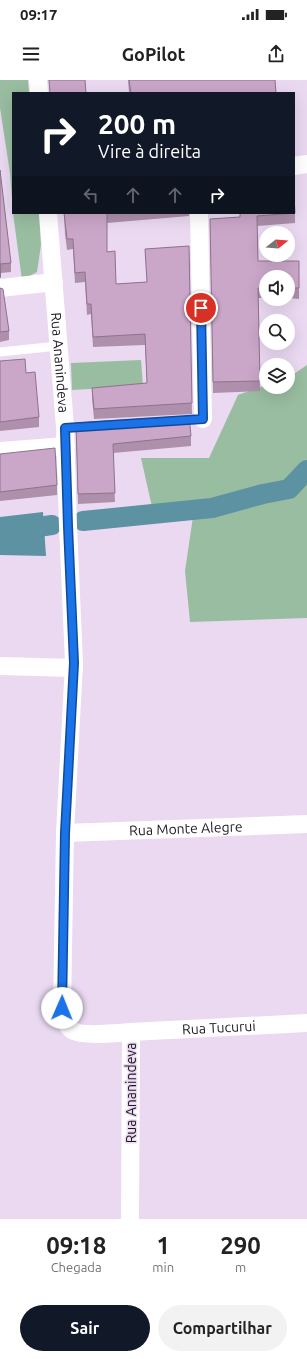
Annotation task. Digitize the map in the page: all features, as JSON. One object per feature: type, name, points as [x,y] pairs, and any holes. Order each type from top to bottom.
[{"type":"street","points":[[38,80],[39,92]]},
{"type":"street","points":[[295,166],[307,164]]},
{"type":"street","name":"Rua Ananindeva","points":[[48,214],[58,346],[69,427],[66,446],[74,668],[65,833],[62,1008],[65,1022],[73,1031],[84,1034],[131,1032],[130,1219]]},
{"type":"street","points":[[199,214],[199,420]]},
{"type":"street","points":[[0,288],[54,282]]},
{"type":"street","points":[[0,451],[66,446]]},
{"type":"street","points":[[0,666],[74,668]]},
{"type":"street","name":"Rua Monte Alegre","points":[[65,833],[307,824]]},
{"type":"street","name":"Rua Tucurui","points":[[131,1032],[307,1023]]},
{"type":"lane","points":[[0,352],[58,346]]},
{"type":"green space","points":[[0,80],[28,80],[29,92],[12,92],[12,198],[10,173],[0,108]]},
{"type":"green space","points":[[13,214],[39,214],[41,245],[37,272],[22,280]]},
{"type":"green space","points":[[141,360],[143,386],[72,390],[71,363]]},
{"type":"green space","points":[[307,365],[307,618],[190,622],[185,571],[195,503],[152,507],[141,458],[209,458],[238,395],[259,388],[259,394],[295,394],[295,373]]},
{"type":"water","points":[[43,512],[46,556],[0,555],[0,517]]},
{"type":"building","points":[[49,80],[85,80],[86,92],[50,92]]},
{"type":"building","points":[[129,80],[275,80],[276,92],[131,92]]},
{"type":"building","points":[[0,170],[11,263],[0,264]]},
{"type":"building","points":[[64,214],[107,214],[107,252],[115,251],[116,284],[147,282],[145,249],[189,246],[192,403],[94,409],[92,388],[147,383],[145,334],[93,337],[91,304],[87,304],[85,272],[75,273],[73,239],[67,239]]},
{"type":"building","points":[[240,214],[282,214],[257,216],[258,261],[299,261],[299,288],[295,288],[295,270],[259,270],[259,381],[213,382],[210,219],[240,217]]},
{"type":"building","points":[[0,288],[3,289],[9,331],[0,332]]},
{"type":"building","points":[[25,359],[26,373],[35,372],[39,417],[0,422],[0,361]]},
{"type":"building","points":[[189,416],[191,436],[113,444],[115,493],[78,494],[76,423]]},
{"type":"building","points":[[55,448],[57,485],[0,492],[0,454]]},
{"type":"waterway","points":[[83,521],[212,508],[263,494],[289,489],[307,470]]},
{"type":"waterway","points":[[0,534],[52,525]]},
{"type":"route","points":[[62,1008],[65,833],[74,663],[65,428],[203,419],[201,308]]}]
